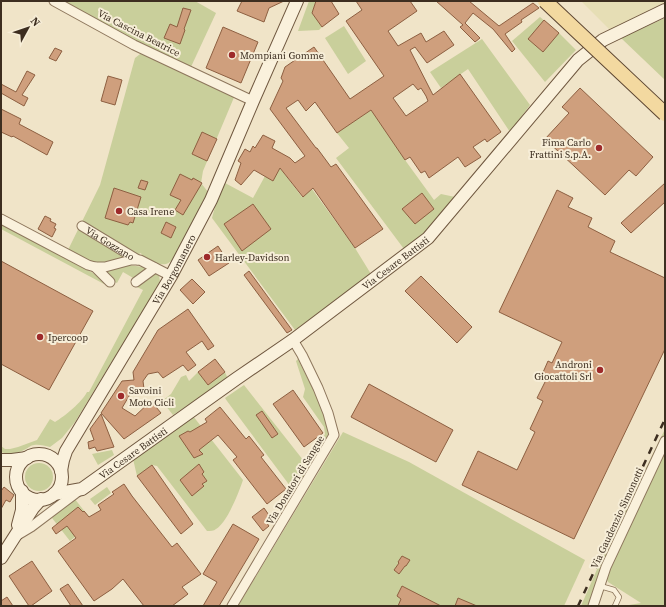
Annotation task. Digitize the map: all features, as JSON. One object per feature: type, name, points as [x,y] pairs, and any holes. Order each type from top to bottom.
[{"type":"main road","points":[[544,1],[665,114]]},
{"type":"street","name":"Via Cascina Beatrice","points":[[54,1],[134,44],[253,101]]},
{"type":"street","name":"Via Borgomanero","points":[[61,473],[66,451],[171,276],[211,200],[297,1]]},
{"type":"street","name":"Via Cesare Battisti","points":[[14,537],[31,527],[223,388],[293,340],[428,238],[578,60],[603,40],[665,10]]},
{"type":"street","points":[[1,219],[88,265],[95,267],[110,282]]},
{"type":"street","name":"Via Gozzano","points":[[82,226],[140,260],[171,276]]},
{"type":"street","name":"Via Gozzano","points":[[95,267],[131,260],[140,260]]},
{"type":"street","points":[[136,282],[155,268]]},
{"type":"street","name":"Via Donatori di Sangue","points":[[232,606],[334,435],[321,394],[293,340]]},
{"type":"street","name":"Via Borgomanero","points":[[46,455],[54,452],[79,428]]},
{"type":"street","name":"Via Gaudenzio Simonotti","points":[[593,606],[606,567],[665,441]]},
{"type":"street","points":[[1,460],[27,458],[37,454],[46,455],[54,459],[58,464],[61,473],[60,486],[54,494],[48,498],[30,498],[18,485],[17,472],[27,458]]},
{"type":"street","points":[[1,460],[17,477]]},
{"type":"street","name":"Via Cesare Battisti","points":[[61,473],[68,482],[77,485],[92,482]]},
{"type":"street","name":"Via Cesare Battisti","points":[[54,494],[82,489]]},
{"type":"street","points":[[14,537],[22,510],[22,491]]},
{"type":"street","points":[[1,558],[33,508],[41,499]]},
{"type":"lane","points":[[600,586],[614,590],[619,597],[615,606]]},
{"type":"shaded area","points":[[581,1],[665,1],[665,10],[615,35]]},
{"type":"green space","points":[[59,1],[195,1],[216,13],[190,69]]},
{"type":"green space","points":[[309,1],[316,1],[312,13],[322,27],[319,30],[298,31]]},
{"type":"green space","points":[[540,17],[576,50],[545,82],[512,41]]},
{"type":"green space","points":[[665,18],[665,80],[621,38]]},
{"type":"green space","points":[[344,26],[366,61],[348,74],[325,38]]},
{"type":"green space","points":[[482,39],[530,105],[510,132],[468,69],[441,88],[430,72]]},
{"type":"green space","points":[[144,51],[235,95],[203,171],[201,183],[208,192],[176,256],[166,264],[156,263],[142,256],[141,253],[128,259],[93,264],[67,252],[100,185],[135,58]]},
{"type":"green space","points":[[371,110],[434,200],[441,194],[455,197],[426,232],[404,249],[336,158],[349,148],[337,133]]},
{"type":"green space","points":[[280,168],[302,197],[312,189],[355,248],[371,274],[295,330],[212,218],[216,203],[225,183],[253,198],[265,176],[273,181]]},
{"type":"green space","points":[[1,223],[93,273],[105,282],[104,284],[1,229]]},
{"type":"green space","points":[[128,265],[143,267],[159,276],[160,281],[75,422],[62,438],[50,447],[32,445],[17,453],[7,454],[1,452],[1,446],[5,449],[10,449],[37,440],[50,419],[55,422],[68,413],[85,396],[87,392],[89,392],[143,290],[137,287],[140,282],[123,272],[117,283],[110,280],[102,271]]},
{"type":"green space","points":[[298,359],[327,418],[329,433],[309,468],[310,470],[293,490],[225,398],[244,385],[307,465],[325,434],[324,427],[303,397],[305,389],[296,361]]},
{"type":"green space","points":[[198,372],[208,385],[225,372],[228,379],[173,415],[162,401],[171,394],[181,377],[186,375],[189,381]]},
{"type":"green space","points":[[193,416],[243,480],[236,499],[228,514],[220,526],[212,531],[207,531],[157,466],[152,465],[137,476],[133,459]]},
{"type":"green space","points":[[665,429],[665,436],[624,521],[590,606],[581,606],[598,567]]},
{"type":"green space","points":[[343,432],[409,462],[585,560],[564,606],[238,606]]},
{"type":"green space","points":[[665,446],[665,606],[623,606],[641,603],[608,582],[605,576]]},
{"type":"green space","points":[[112,450],[114,455],[98,465],[92,454]]},
{"type":"green space","points":[[39,463],[49,467],[53,477],[49,487],[39,491],[29,487],[25,477],[29,467]]},
{"type":"green space","points":[[107,487],[111,493],[95,505],[90,499]]},
{"type":"green space","points":[[74,498],[93,522],[70,541],[52,518]]},
{"type":"building","points":[[242,1],[284,1],[269,8],[264,22],[237,11]]},
{"type":"building","points":[[316,1],[331,1],[339,14],[322,27],[312,13]]},
{"type":"building","points":[[356,1],[410,1],[417,11],[388,31],[398,46],[421,33],[426,42],[444,31],[454,45],[427,63],[415,47],[410,50],[433,95],[460,74],[501,132],[487,142],[485,139],[473,147],[481,157],[465,167],[458,157],[429,178],[425,171],[421,173],[410,157],[405,160],[371,110],[337,133],[315,102],[306,111],[298,100],[286,108],[331,167],[336,164],[383,229],[355,248],[313,188],[303,197],[280,168],[273,181],[254,170],[241,185],[235,180],[241,163],[238,161],[245,149],[250,152],[253,146],[255,148],[263,135],[275,141],[272,148],[290,158],[295,163],[305,156],[270,109],[283,81],[281,78],[285,67],[314,47],[350,99],[384,76],[346,21],[362,10]],"holes":[[[413,84],[418,90],[421,88],[428,101],[406,116],[393,98]]]},
{"type":"building","points":[[436,1],[469,1],[499,26],[533,3],[539,8],[521,20],[522,22],[505,34],[515,49],[512,52],[493,29],[473,13],[465,23],[480,38],[475,42],[460,27],[463,25]]},
{"type":"building","points":[[183,8],[191,10],[180,44],[164,38],[170,24],[177,27]]},
{"type":"building","points":[[544,20],[559,33],[543,52],[528,39]]},
{"type":"building","name":"Mompiani Gomme","points":[[223,27],[258,42],[241,83],[206,68]]},
{"type":"building","points":[[55,48],[62,51],[56,61],[49,58]]},
{"type":"building","points":[[27,71],[35,75],[22,95],[28,98],[24,106],[1,93],[1,84],[16,92]]},
{"type":"building","points":[[108,76],[122,80],[115,105],[101,101]]},
{"type":"building","name":"Fima Carlo Frattini S.p.A.","points":[[580,88],[653,157],[636,176],[629,170],[605,195],[545,139],[569,113],[562,107]]},
{"type":"building","points":[[1,109],[21,119],[19,124],[53,142],[47,155],[13,136],[12,137],[1,132]]},
{"type":"building","points":[[202,132],[217,139],[207,161],[192,154]]},
{"type":"building","points":[[180,174],[192,180],[193,178],[202,183],[183,215],[175,210],[181,200],[170,195]]},
{"type":"building","points":[[141,180],[148,182],[145,190],[138,188]]},
{"type":"building","points":[[665,183],[665,202],[631,233],[621,223]]},
{"type":"building","name":"Casa Irene","points":[[114,188],[141,197],[133,223],[130,222],[128,225],[105,218]]},
{"type":"building","name":"Androni Giocattoli Srl","points":[[557,190],[573,198],[568,207],[592,218],[588,227],[615,241],[610,252],[665,278],[665,349],[574,539],[462,485],[478,451],[517,470],[535,432],[530,429],[543,401],[537,398],[546,380],[541,377],[548,361],[552,363],[562,342],[499,312]]},
{"type":"building","points":[[422,193],[434,209],[415,224],[402,209]]},
{"type":"building","points":[[253,204],[271,229],[242,251],[224,224]]},
{"type":"building","points":[[45,216],[56,224],[54,228],[56,229],[52,237],[38,229]]},
{"type":"building","points":[[166,222],[176,227],[171,238],[161,233]]},
{"type":"building","points":[[218,246],[229,263],[209,276],[198,260]]},
{"type":"building","name":"Ipercoop","points":[[1,261],[93,311],[49,390],[1,364]]},
{"type":"building","points":[[249,271],[292,330],[287,333],[244,275]]},
{"type":"building","points":[[421,276],[472,327],[457,343],[405,291]]},
{"type":"building","points":[[192,279],[205,292],[193,304],[180,290]]},
{"type":"building","name":"Savoini Moto Cicli","points":[[188,309],[214,346],[208,350],[202,341],[186,352],[196,365],[188,371],[183,365],[163,378],[158,372],[148,374],[143,381],[144,389],[132,391],[122,408],[135,416],[151,401],[161,413],[124,439],[101,413],[122,381],[134,380],[133,372],[158,330]]},
{"type":"building","points":[[215,359],[225,372],[208,385],[198,372]]},
{"type":"building","points":[[369,384],[453,430],[436,462],[351,417]]},
{"type":"building","points":[[293,390],[323,433],[304,447],[273,404]]},
{"type":"building","points":[[220,407],[246,439],[249,436],[264,455],[261,457],[286,489],[267,504],[233,460],[237,457],[218,435],[199,450],[203,454],[194,458],[179,436],[188,431],[190,432],[207,422],[205,419]]},
{"type":"building","points":[[262,411],[278,434],[272,438],[256,415]]},
{"type":"building","points":[[101,414],[114,447],[97,451],[95,447],[89,449],[88,442],[94,440],[90,429]]},
{"type":"building","points":[[199,464],[204,472],[202,474],[207,481],[202,484],[204,486],[192,496],[180,480]]},
{"type":"building","points":[[152,465],[193,524],[181,534],[137,476]]},
{"type":"building","points":[[124,484],[172,547],[177,543],[201,574],[182,587],[188,594],[172,606],[144,606],[123,579],[112,589],[94,601],[58,551],[76,538],[67,526],[56,534],[52,528],[78,507],[89,517],[101,510],[98,505],[114,494],[112,492]]},
{"type":"building","points":[[4,487],[14,495],[10,502],[6,500],[1,509],[1,491]]},
{"type":"building","points":[[264,508],[271,518],[266,522],[269,526],[263,531],[252,517]]},
{"type":"building","points":[[233,524],[259,539],[219,606],[203,606],[217,582],[203,574]]},
{"type":"building","points":[[402,556],[410,560],[399,574],[394,570]]},
{"type":"building","points":[[32,561],[52,591],[29,606],[9,576]]},
{"type":"building","points":[[68,584],[83,606],[71,606],[60,589]]},
{"type":"building","points":[[402,586],[441,606],[398,606],[401,599],[397,596]]},
{"type":"building","points":[[7,597],[13,606],[1,606],[1,601]]},
{"type":"building","points":[[458,598],[477,606],[455,606]]},
{"type":"railway","points":[[578,606],[665,419]]},
{"type":"place","name":"Mompiani Gomme","points":[[232,55]]},
{"type":"place","name":"Fima Carlo Frattini S.p.A.","points":[[599,148]]},
{"type":"place","name":"Casa Irene","points":[[119,211]]},
{"type":"place","name":"Harley-Davidson","points":[[207,257]]},
{"type":"place","name":"Ipercoop","points":[[40,337]]},
{"type":"place","name":"Androni Giocattoli Srl","points":[[600,370]]},
{"type":"place","name":"Savoini Moto Cicli","points":[[121,396]]}]
